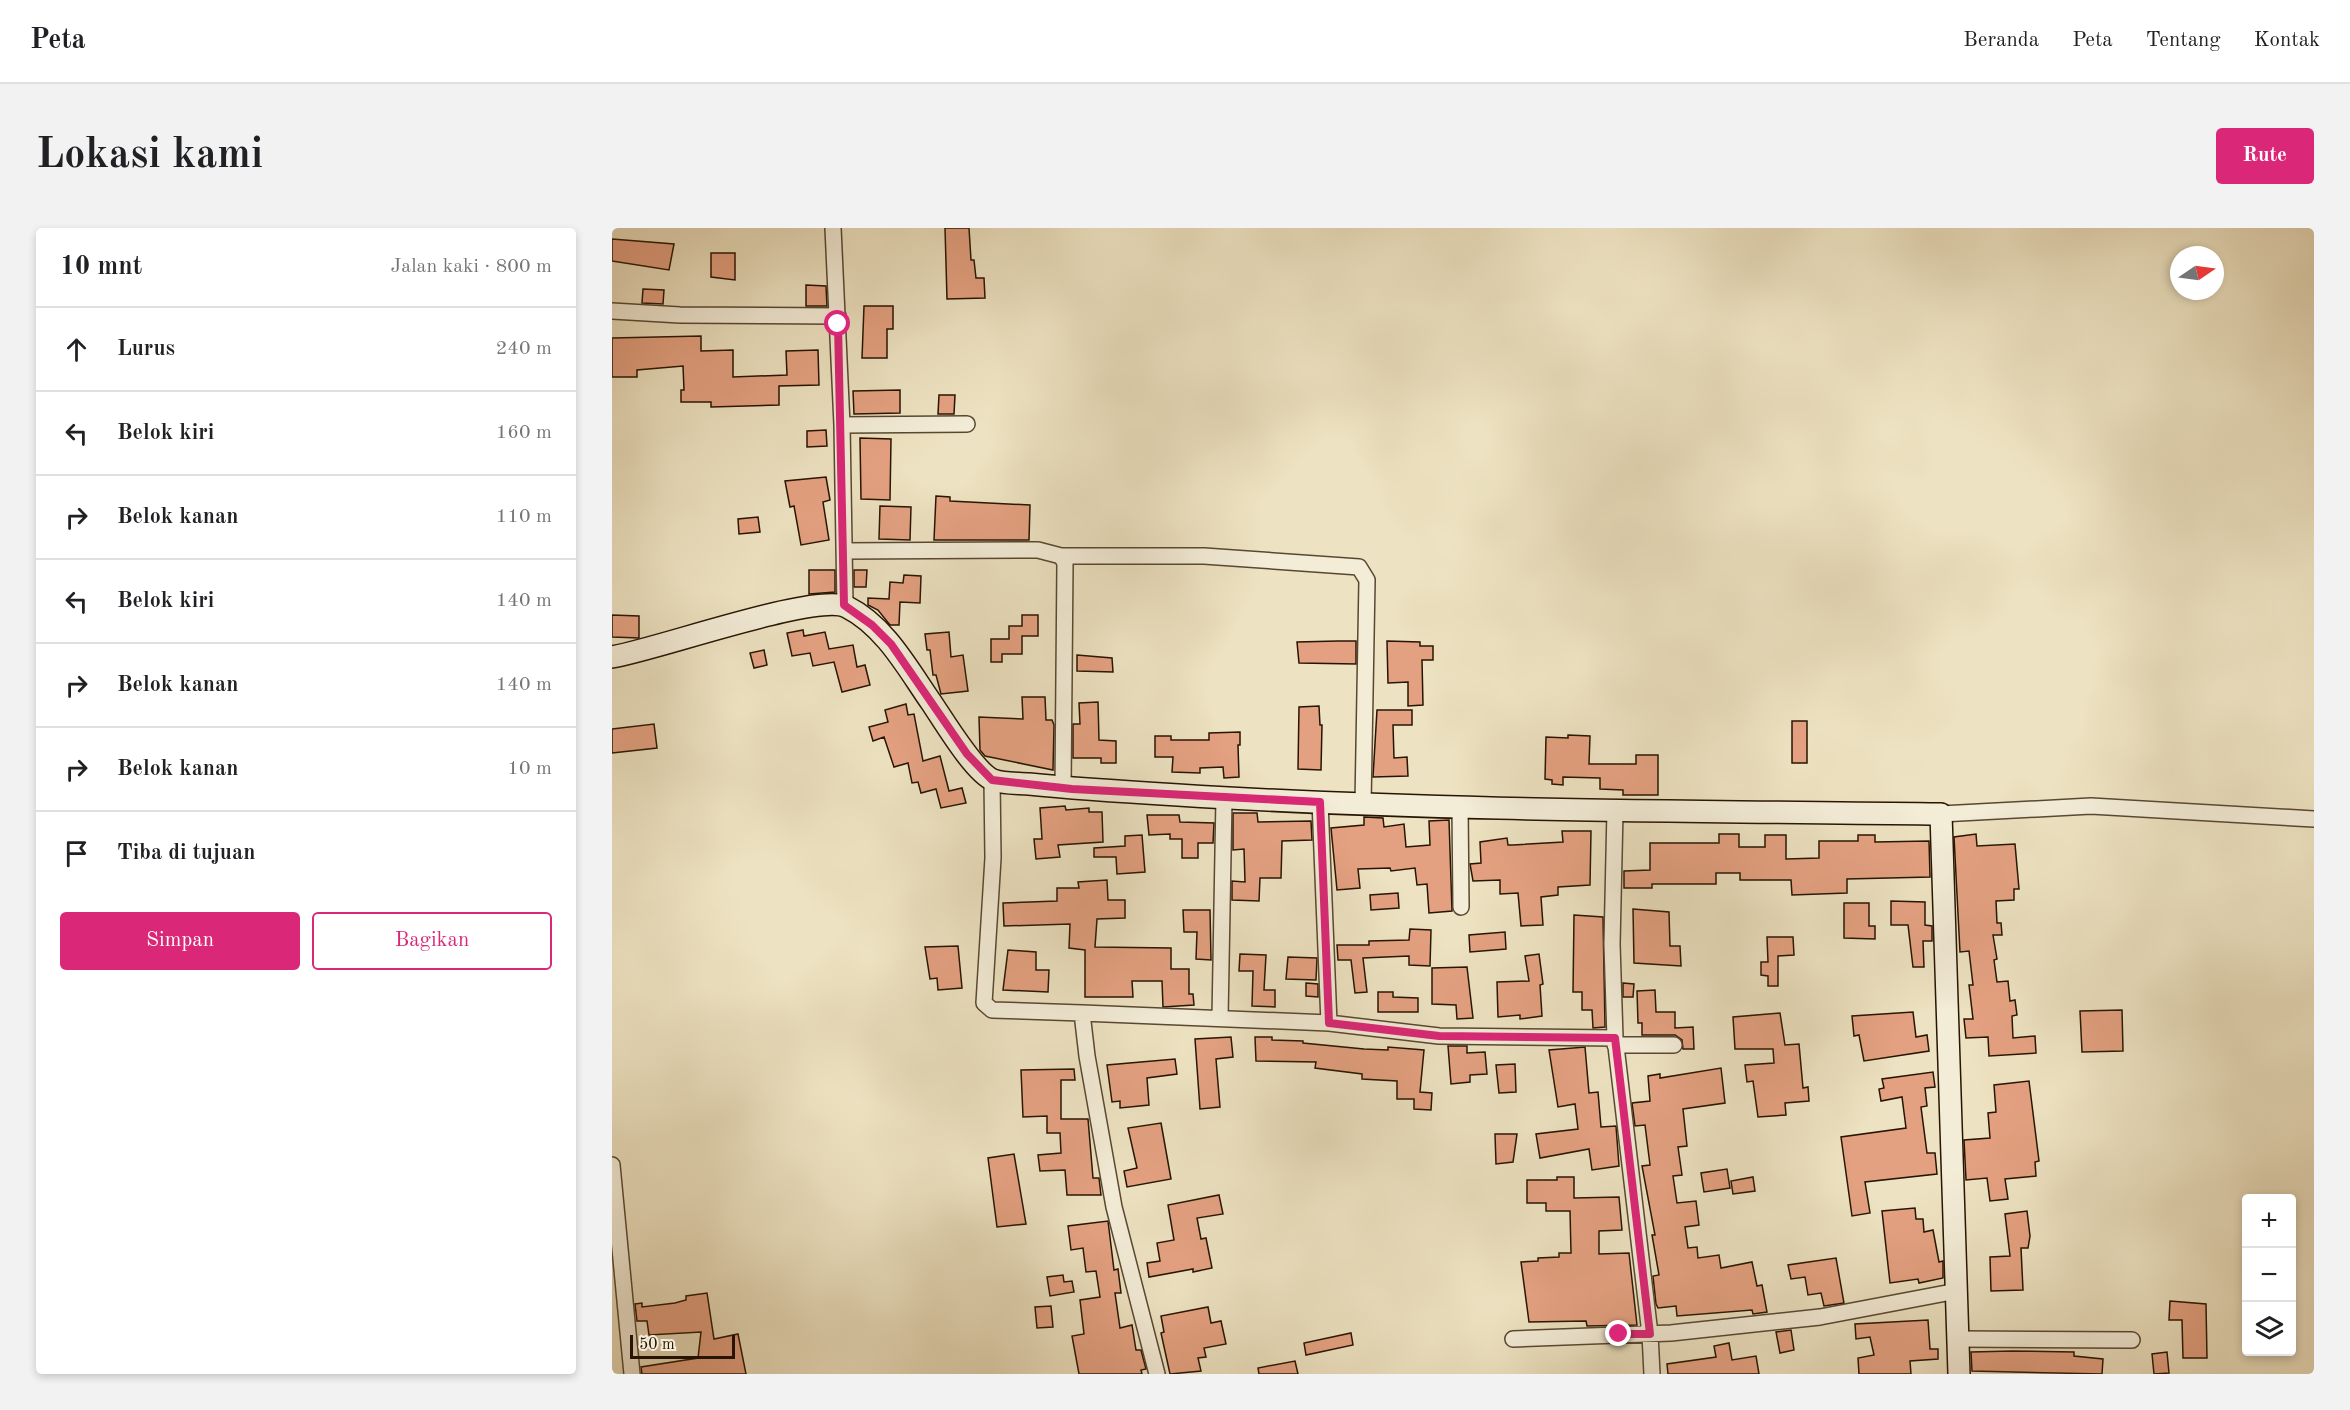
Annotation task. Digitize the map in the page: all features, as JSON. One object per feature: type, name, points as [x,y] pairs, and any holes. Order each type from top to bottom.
[{"type":"street","points":[[833,228],[842,425],[844,605]]},
{"type":"street","points":[[612,311],[680,315],[838,316]]},
{"type":"street","points":[[842,425],[967,424]]},
{"type":"street","points":[[844,551],[1038,550],[1061,556],[1204,556],[1359,567],[1367,580],[1362,804]]},
{"type":"street","points":[[1061,556],[1065,563],[1063,788]]},
{"type":"street","points":[[612,657],[667,645],[763,617],[819,605],[844,605],[872,625],[891,644],[967,754],[992,780],[1063,788],[1362,804],[1615,811],[1941,814],[2091,806],[2314,819]]},
{"type":"street","points":[[992,780],[993,858],[984,1003],[992,1010],[1329,1023],[1439,1036],[1674,1045]]},
{"type":"street","points":[[1220,1018],[1224,798]]},
{"type":"street","points":[[1320,802],[1329,1023]]},
{"type":"street","points":[[1460,807],[1461,907]]},
{"type":"street","points":[[1615,811],[1612,944],[1615,1041],[1650,1334],[1652,1374]]},
{"type":"street","points":[[1941,814],[1959,1374]]},
{"type":"street","points":[[1082,1013],[1087,1056],[1113,1207],[1157,1374]]},
{"type":"street","points":[[612,1166],[632,1374]]},
{"type":"street","points":[[1513,1339],[1650,1334],[1820,1317],[1957,1291]]},
{"type":"street","points":[[1959,1339],[2132,1340]]},
{"type":"building","points":[[945,228],[969,228],[971,260],[974,260],[976,278],[984,278],[985,298],[947,299]]},
{"type":"building","points":[[612,239],[674,244],[669,270],[612,261]]},
{"type":"building","points":[[711,253],[735,253],[735,280],[711,277]]},
{"type":"building","points":[[806,285],[826,286],[827,306],[806,306]]},
{"type":"building","points":[[643,289],[664,290],[663,304],[642,303]]},
{"type":"building","points":[[864,306],[893,306],[893,329],[887,329],[887,358],[862,358]]},
{"type":"building","points":[[701,336],[701,351],[733,350],[733,377],[787,375],[786,351],[818,350],[819,385],[779,386],[779,405],[711,407],[711,402],[681,402],[681,390],[684,390],[683,366],[637,370],[637,377],[612,377],[612,338]]},
{"type":"building","points":[[900,390],[900,413],[854,414],[853,391]]},
{"type":"building","points":[[939,395],[955,395],[954,414],[938,414]]},
{"type":"building","points":[[826,430],[827,446],[807,447],[807,431]]},
{"type":"building","points":[[860,438],[891,439],[890,500],[861,499]]},
{"type":"building","points":[[826,477],[830,500],[823,502],[829,540],[801,545],[794,506],[790,507],[785,481]]},
{"type":"building","points":[[936,496],[950,497],[950,501],[1030,505],[1029,540],[934,540]]},
{"type":"building","points":[[880,506],[911,507],[910,540],[879,539]]},
{"type":"building","points":[[758,517],[760,532],[739,534],[738,519]]},
{"type":"building","points":[[809,570],[835,570],[835,592],[809,594]]},
{"type":"building","points":[[854,570],[867,570],[866,587],[854,587]]},
{"type":"building","points":[[904,575],[921,576],[920,603],[900,602],[899,625],[890,625],[878,610],[868,605],[868,598],[889,599],[890,582],[903,583]]},
{"type":"building","points":[[612,615],[639,616],[639,638],[612,637]]},
{"type":"building","points":[[1022,615],[1038,615],[1038,636],[1022,636],[1022,654],[1002,654],[1002,662],[991,662],[991,639],[1009,639],[1009,626],[1022,626]]},
{"type":"building","points":[[803,630],[804,636],[825,632],[829,649],[853,645],[857,667],[865,665],[870,685],[842,692],[834,662],[813,666],[810,653],[792,656],[787,633]]},
{"type":"building","points":[[949,632],[951,657],[963,655],[968,691],[941,694],[936,675],[933,675],[930,650],[927,650],[925,634]]},
{"type":"building","points":[[1356,641],[1356,664],[1299,663],[1297,642]]},
{"type":"building","points":[[1387,641],[1420,642],[1420,646],[1433,646],[1433,660],[1422,660],[1423,705],[1408,706],[1408,682],[1388,683]]},
{"type":"building","points":[[764,650],[767,665],[754,668],[750,653]]},
{"type":"building","points":[[1077,655],[1112,658],[1113,672],[1077,671]]},
{"type":"building","points":[[1022,697],[1045,697],[1046,720],[1052,720],[1054,725],[1053,770],[985,756],[980,750],[979,717],[1023,719]]},
{"type":"building","points":[[1098,702],[1099,740],[1116,741],[1116,763],[1101,763],[1101,758],[1073,758],[1073,724],[1080,724],[1079,703]]},
{"type":"building","points":[[906,704],[908,715],[914,714],[923,761],[940,756],[949,791],[962,788],[966,803],[941,808],[936,789],[921,793],[918,782],[912,783],[908,763],[894,767],[884,737],[873,741],[869,727],[888,722],[885,710]]},
{"type":"building","points":[[1319,706],[1320,725],[1322,725],[1321,770],[1298,769],[1299,707]]},
{"type":"building","points":[[1377,710],[1412,710],[1412,725],[1393,725],[1394,758],[1407,757],[1408,776],[1373,777]]},
{"type":"building","points":[[1792,721],[1807,721],[1807,763],[1792,763]]},
{"type":"building","points":[[654,724],[657,748],[612,753],[612,729]]},
{"type":"building","points":[[1240,732],[1239,777],[1224,778],[1223,767],[1200,768],[1200,773],[1172,772],[1173,757],[1155,757],[1155,736],[1171,736],[1171,740],[1209,740],[1209,733]]},
{"type":"building","points":[[1568,735],[1590,736],[1589,764],[1636,764],[1636,755],[1658,755],[1658,795],[1623,795],[1623,790],[1600,789],[1600,778],[1563,777],[1563,785],[1552,784],[1552,780],[1545,779],[1546,737],[1568,738]]},
{"type":"building","points":[[1065,806],[1066,810],[1089,808],[1089,812],[1102,812],[1103,842],[1058,845],[1060,857],[1036,859],[1034,839],[1042,839],[1040,808]]},
{"type":"building","points":[[1233,813],[1257,813],[1258,822],[1311,821],[1312,840],[1282,841],[1281,878],[1260,878],[1259,901],[1232,900],[1232,881],[1245,882],[1244,849],[1233,850]]},
{"type":"building","points":[[1147,815],[1179,815],[1180,822],[1214,823],[1213,843],[1198,843],[1198,858],[1182,858],[1182,839],[1170,839],[1170,834],[1149,835]]},
{"type":"building","points":[[1364,817],[1383,818],[1384,827],[1404,824],[1406,847],[1430,845],[1429,821],[1449,820],[1452,911],[1429,913],[1427,884],[1417,885],[1415,868],[1391,871],[1390,868],[1358,869],[1360,888],[1337,890],[1331,828],[1364,825]]},
{"type":"building","points":[[1562,831],[1591,831],[1590,885],[1558,887],[1558,895],[1541,897],[1543,925],[1521,926],[1518,893],[1500,894],[1500,880],[1473,881],[1470,864],[1481,863],[1480,842],[1507,838],[1508,845],[1563,842]]},
{"type":"building","points":[[1719,834],[1739,834],[1739,847],[1765,847],[1765,835],[1786,835],[1786,859],[1819,858],[1819,841],[1858,841],[1858,835],[1875,835],[1875,842],[1929,841],[1930,877],[1847,879],[1847,893],[1792,895],[1791,880],[1740,880],[1740,873],[1716,873],[1716,884],[1652,884],[1652,888],[1624,888],[1624,871],[1650,870],[1650,843],[1719,843]]},
{"type":"building","points":[[1976,834],[1977,846],[2015,844],[2019,889],[2014,889],[2014,900],[1996,901],[1997,923],[2001,923],[2002,935],[1993,935],[1997,959],[1994,960],[1997,982],[2008,981],[2010,1001],[2015,1000],[2017,1015],[2012,1016],[2013,1038],[2035,1036],[2036,1053],[1989,1056],[1988,1037],[1966,1038],[1964,1019],[1973,1019],[1969,985],[1973,985],[1969,951],[1960,952],[1954,837]]},
{"type":"building","points":[[1142,835],[1145,872],[1117,874],[1116,857],[1094,857],[1094,848],[1125,846],[1125,836]]},
{"type":"building","points":[[1107,880],[1108,900],[1125,900],[1125,918],[1097,919],[1095,947],[1171,948],[1171,969],[1189,969],[1189,994],[1193,994],[1194,1005],[1163,1007],[1162,981],[1132,981],[1133,997],[1085,997],[1085,950],[1069,948],[1070,924],[1004,926],[1003,903],[1057,901],[1057,888],[1079,888],[1078,882]]},
{"type":"building","points":[[1398,893],[1399,908],[1371,910],[1370,895]]},
{"type":"building","points":[[1891,901],[1925,902],[1925,925],[1932,926],[1932,941],[1923,941],[1924,967],[1913,967],[1908,925],[1891,925]]},
{"type":"building","points":[[1844,903],[1869,903],[1869,926],[1875,926],[1875,939],[1844,938]]},
{"type":"building","points":[[1633,909],[1669,912],[1670,946],[1680,946],[1681,966],[1634,963]]},
{"type":"building","points":[[1183,910],[1210,910],[1211,960],[1196,959],[1197,932],[1184,932]]},
{"type":"building","points":[[1574,915],[1603,917],[1605,1027],[1593,1028],[1592,1010],[1582,1010],[1582,992],[1573,992]]},
{"type":"building","points":[[1410,929],[1431,930],[1430,966],[1409,965],[1409,956],[1363,958],[1367,992],[1355,993],[1351,960],[1338,960],[1337,945],[1369,945],[1369,941],[1409,940]]},
{"type":"building","points":[[1505,932],[1506,949],[1470,952],[1469,935]]},
{"type":"building","points":[[1767,937],[1793,937],[1794,955],[1778,956],[1778,986],[1768,986],[1768,976],[1761,975],[1761,962],[1768,962]]},
{"type":"building","points":[[958,946],[962,988],[938,990],[937,978],[930,979],[925,947]]},
{"type":"building","points":[[1008,950],[1036,952],[1036,970],[1049,970],[1048,992],[1003,990]]},
{"type":"building","points":[[1240,954],[1266,955],[1264,990],[1275,990],[1275,1007],[1252,1006],[1253,971],[1239,971]]},
{"type":"building","points":[[1539,954],[1543,984],[1540,985],[1542,1016],[1520,1019],[1520,1015],[1498,1017],[1497,982],[1529,981],[1525,956]]},
{"type":"building","points":[[1288,957],[1317,958],[1316,980],[1286,979]]},
{"type":"building","points":[[1467,967],[1473,1018],[1457,1019],[1456,1005],[1432,1004],[1432,968]]},
{"type":"building","points":[[1306,983],[1318,984],[1318,997],[1306,996]]},
{"type":"building","points":[[1623,983],[1634,984],[1633,997],[1623,997]]},
{"type":"building","points":[[1655,990],[1656,1012],[1675,1012],[1675,1028],[1693,1027],[1694,1049],[1683,1049],[1682,1040],[1675,1035],[1642,1035],[1642,1023],[1638,1023],[1637,991]]},
{"type":"building","points":[[1378,992],[1393,992],[1393,997],[1418,998],[1418,1012],[1378,1012]]},
{"type":"building","points":[[2122,1010],[2123,1051],[2082,1052],[2080,1011]]},
{"type":"building","points":[[1913,1012],[1916,1037],[1927,1035],[1929,1051],[1864,1061],[1859,1035],[1854,1036],[1852,1016]]},
{"type":"building","points":[[1780,1013],[1785,1045],[1799,1044],[1803,1088],[1808,1087],[1809,1101],[1785,1103],[1786,1115],[1758,1117],[1753,1081],[1747,1082],[1745,1065],[1774,1063],[1773,1049],[1735,1049],[1733,1017]]},
{"type":"building","points":[[1231,1037],[1233,1057],[1216,1059],[1220,1107],[1200,1109],[1195,1039]]},
{"type":"building","points":[[1255,1037],[1272,1037],[1272,1040],[1303,1041],[1303,1043],[1364,1049],[1388,1050],[1388,1047],[1424,1050],[1420,1092],[1432,1093],[1431,1110],[1414,1109],[1414,1099],[1397,1099],[1397,1081],[1362,1079],[1362,1074],[1315,1068],[1316,1062],[1256,1061]]},
{"type":"building","points":[[1448,1046],[1467,1046],[1467,1053],[1485,1052],[1487,1074],[1470,1075],[1470,1082],[1451,1084]]},
{"type":"building","points":[[1585,1047],[1589,1093],[1598,1092],[1601,1127],[1616,1126],[1619,1166],[1592,1170],[1589,1149],[1540,1158],[1536,1134],[1578,1129],[1575,1104],[1558,1107],[1549,1050]]},
{"type":"building","points":[[1175,1059],[1177,1074],[1147,1078],[1149,1105],[1120,1108],[1120,1101],[1112,1102],[1107,1065]]},
{"type":"building","points":[[1515,1064],[1516,1092],[1499,1093],[1496,1065]]},
{"type":"building","points":[[1721,1068],[1725,1103],[1683,1109],[1687,1146],[1678,1147],[1682,1175],[1673,1176],[1677,1203],[1696,1201],[1699,1225],[1685,1227],[1688,1248],[1697,1247],[1698,1258],[1719,1255],[1721,1268],[1752,1262],[1757,1286],[1762,1285],[1767,1312],[1753,1314],[1752,1310],[1677,1316],[1676,1306],[1658,1308],[1656,1304],[1653,1276],[1659,1275],[1652,1235],[1655,1235],[1642,1166],[1650,1165],[1645,1125],[1635,1126],[1632,1103],[1650,1101],[1648,1076],[1660,1074],[1660,1078]]},
{"type":"building","points":[[1074,1069],[1075,1080],[1061,1080],[1061,1119],[1088,1119],[1093,1178],[1099,1178],[1101,1195],[1067,1195],[1065,1170],[1040,1171],[1038,1155],[1061,1153],[1060,1133],[1047,1133],[1047,1116],[1023,1117],[1021,1070]]},
{"type":"building","points":[[1933,1072],[1935,1087],[1925,1088],[1927,1106],[1921,1107],[1927,1153],[1935,1153],[1937,1174],[1865,1182],[1870,1213],[1852,1216],[1841,1137],[1906,1128],[1902,1097],[1881,1101],[1879,1089],[1884,1088],[1882,1079]]},
{"type":"building","points":[[2029,1081],[2039,1161],[2035,1162],[2036,1176],[2005,1179],[2008,1199],[1990,1201],[1987,1178],[1966,1180],[1964,1140],[1990,1138],[1988,1113],[1996,1112],[1994,1085]]},
{"type":"building","points":[[1161,1123],[1171,1179],[1127,1187],[1124,1171],[1137,1168],[1128,1128]]},
{"type":"building","points":[[1495,1134],[1517,1134],[1513,1162],[1496,1164]]},
{"type":"building","points":[[1014,1154],[1026,1224],[997,1227],[988,1158]]},
{"type":"building","points":[[1727,1169],[1730,1188],[1704,1192],[1701,1173]]},
{"type":"building","points":[[1557,1177],[1574,1177],[1574,1198],[1619,1197],[1622,1230],[1599,1231],[1599,1254],[1629,1253],[1637,1325],[1587,1326],[1586,1321],[1529,1322],[1521,1262],[1559,1257],[1559,1253],[1571,1253],[1570,1211],[1546,1211],[1546,1203],[1527,1203],[1527,1180],[1557,1180]]},
{"type":"building","points":[[1753,1177],[1755,1191],[1733,1194],[1731,1181]]},
{"type":"building","points":[[1219,1195],[1223,1214],[1197,1218],[1201,1239],[1206,1238],[1212,1268],[1149,1277],[1147,1263],[1160,1261],[1157,1243],[1174,1240],[1168,1205]]},
{"type":"building","points":[[1915,1208],[1916,1219],[1923,1219],[1924,1232],[1933,1230],[1939,1262],[1943,1261],[1943,1278],[1919,1283],[1918,1279],[1890,1283],[1882,1211]]},
{"type":"building","points":[[2027,1211],[2030,1236],[2028,1248],[2021,1248],[2023,1290],[1991,1291],[1990,1257],[2010,1256],[2005,1214]]},
{"type":"building","points":[[1108,1221],[1114,1270],[1118,1269],[1121,1293],[1115,1293],[1120,1328],[1132,1325],[1136,1350],[1141,1350],[1146,1369],[1141,1370],[1142,1374],[1079,1374],[1072,1336],[1084,1334],[1080,1300],[1100,1297],[1096,1271],[1086,1272],[1083,1248],[1071,1250],[1068,1226]]},
{"type":"building","points":[[1836,1258],[1844,1303],[1824,1306],[1821,1293],[1808,1295],[1805,1277],[1791,1279],[1788,1265]]},
{"type":"building","points":[[1063,1275],[1064,1282],[1072,1281],[1074,1292],[1050,1296],[1047,1277]]},
{"type":"building","points":[[707,1293],[714,1339],[738,1334],[746,1374],[642,1374],[641,1367],[698,1358],[701,1332],[649,1335],[647,1321],[637,1321],[635,1304],[642,1303],[642,1307],[675,1303],[686,1300],[686,1296]]},
{"type":"building","points":[[2170,1301],[2206,1304],[2207,1358],[2183,1358],[2182,1320],[2169,1320]]},
{"type":"building","points":[[1051,1306],[1053,1327],[1037,1328],[1035,1307]]},
{"type":"building","points":[[1208,1307],[1211,1323],[1221,1321],[1226,1344],[1204,1348],[1206,1357],[1198,1358],[1201,1371],[1170,1374],[1161,1333],[1164,1332],[1161,1316]]},
{"type":"building","points":[[1928,1320],[1930,1349],[1938,1349],[1938,1359],[1910,1361],[1911,1374],[1859,1374],[1858,1358],[1874,1355],[1870,1337],[1856,1339],[1855,1324]]},
{"type":"building","points":[[1791,1330],[1794,1350],[1780,1353],[1776,1332]]},
{"type":"building","points":[[1351,1333],[1353,1345],[1306,1355],[1304,1343]]},
{"type":"building","points":[[1729,1343],[1732,1360],[1756,1356],[1759,1374],[1668,1374],[1667,1364],[1716,1357],[1714,1346]]},
{"type":"building","points":[[1971,1352],[2074,1352],[2074,1356],[2103,1359],[2102,1374],[1972,1371]]},
{"type":"building","points":[[2167,1352],[2169,1373],[2154,1374],[2152,1354]]},
{"type":"building","points":[[1295,1361],[1298,1374],[1259,1374],[1258,1368]]},
{"type":"route","points":[[838,324],[842,425],[844,605],[872,625],[891,644],[967,754],[992,780],[1072,789],[1320,802],[1329,1023],[1439,1036],[1615,1038],[1650,1334],[1619,1334]]}]
